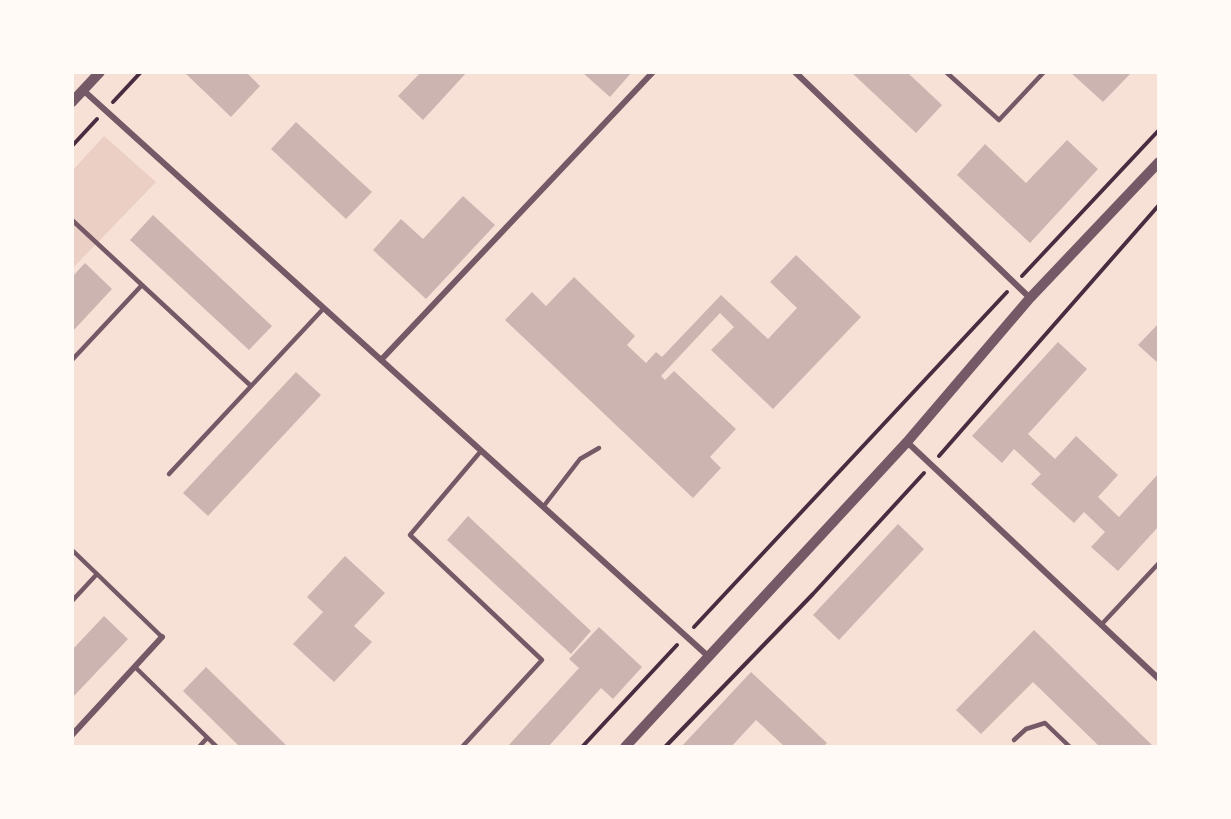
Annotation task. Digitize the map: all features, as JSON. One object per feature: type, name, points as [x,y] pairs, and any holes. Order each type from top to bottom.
[{"type":"street","points":[[72,102],[100,72]]},
{"type":"street","points":[[381,360],[653,72]]},
{"type":"street","points":[[795,72],[1030,297]]},
{"type":"street","points":[[83,90],[709,657]]},
{"type":"street","points":[[625,747],[908,442],[1030,297],[1159,162]]},
{"type":"street","points":[[908,442],[930,466],[1159,679]]},
{"type":"street","points":[[72,735],[162,637]]},
{"type":"lane","points":[[946,72],[999,120],[1044,72]]},
{"type":"lane","points":[[72,220],[251,386]]},
{"type":"lane","points":[[72,360],[142,285]]},
{"type":"lane","points":[[169,474],[324,308]]},
{"type":"lane","points":[[543,507],[580,459],[599,448]]},
{"type":"lane","points":[[462,747],[542,660],[410,535],[481,451]]},
{"type":"lane","points":[[72,550],[162,637]]},
{"type":"lane","points":[[1101,625],[1159,563]]},
{"type":"lane","points":[[72,601],[97,574]]},
{"type":"lane","points":[[135,667],[217,747]]},
{"type":"lane","points":[[1014,740],[1026,729],[1045,723],[1070,747]]},
{"type":"lane","points":[[199,747],[207,738]]},
{"type":"path","points":[[582,747],[1159,130]]},
{"type":"path","points":[[665,747],[813,594],[930,466],[1159,205]]},
{"type":"shaded area","points":[[104,136],[156,182],[72,269],[72,171]]},
{"type":"building","points":[[184,72],[246,72],[260,86],[231,117]]},
{"type":"building","points":[[421,72],[467,72],[423,120],[398,96]]},
{"type":"building","points":[[584,72],[632,72],[610,97]]},
{"type":"building","points":[[851,72],[907,72],[942,105],[916,133]]},
{"type":"building","points":[[1070,72],[1132,72],[1103,102]]},
{"type":"building","points":[[296,122],[372,192],[346,219],[271,149]]},
{"type":"building","points":[[1067,140],[1098,169],[1030,243],[957,175],[985,144],[1026,183]]},
{"type":"building","points":[[463,196],[495,225],[426,299],[373,250],[401,219],[423,239]]},
{"type":"building","points":[[153,215],[272,326],[249,350],[130,240]]},
{"type":"building","points":[[796,255],[861,317],[773,409],[711,350],[734,327],[720,313],[661,376],[665,380],[674,371],[736,429],[710,457],[721,468],[693,498],[505,320],[532,292],[546,306],[574,277],[635,336],[627,345],[646,363],[656,352],[662,357],[721,295],[768,339],[797,308],[770,282]]},
{"type":"building","points":[[85,263],[112,289],[72,332],[72,277]]},
{"type":"building","points":[[1159,323],[1159,364],[1138,345]]},
{"type":"building","points":[[1058,342],[1087,369],[1028,434],[1055,459],[1076,436],[1118,475],[1098,497],[1119,517],[1159,473],[1159,526],[1118,571],[1091,547],[1105,532],[1084,512],[1074,523],[1031,484],[1041,474],[1014,449],[1002,463],[972,436]]},
{"type":"building","points":[[296,372],[321,395],[208,516],[183,493]]},
{"type":"building","points":[[468,516],[591,631],[571,654],[447,540]]},
{"type":"building","points":[[898,524],[924,549],[839,640],[813,615]]},
{"type":"building","points":[[345,556],[385,593],[354,626],[372,642],[334,682],[293,644],[323,612],[307,597]]},
{"type":"building","points":[[104,616],[128,639],[72,698],[72,650]]},
{"type":"building","points":[[599,627],[642,667],[613,699],[601,688],[548,747],[507,747],[579,668],[569,659]]},
{"type":"building","points":[[1034,630],[1154,747],[1100,747],[1033,682],[981,734],[956,710]]},
{"type":"building","points":[[206,667],[288,747],[240,747],[183,691]]},
{"type":"building","points":[[751,672],[827,743],[823,747],[785,747],[756,720],[731,747],[681,747]]}]
